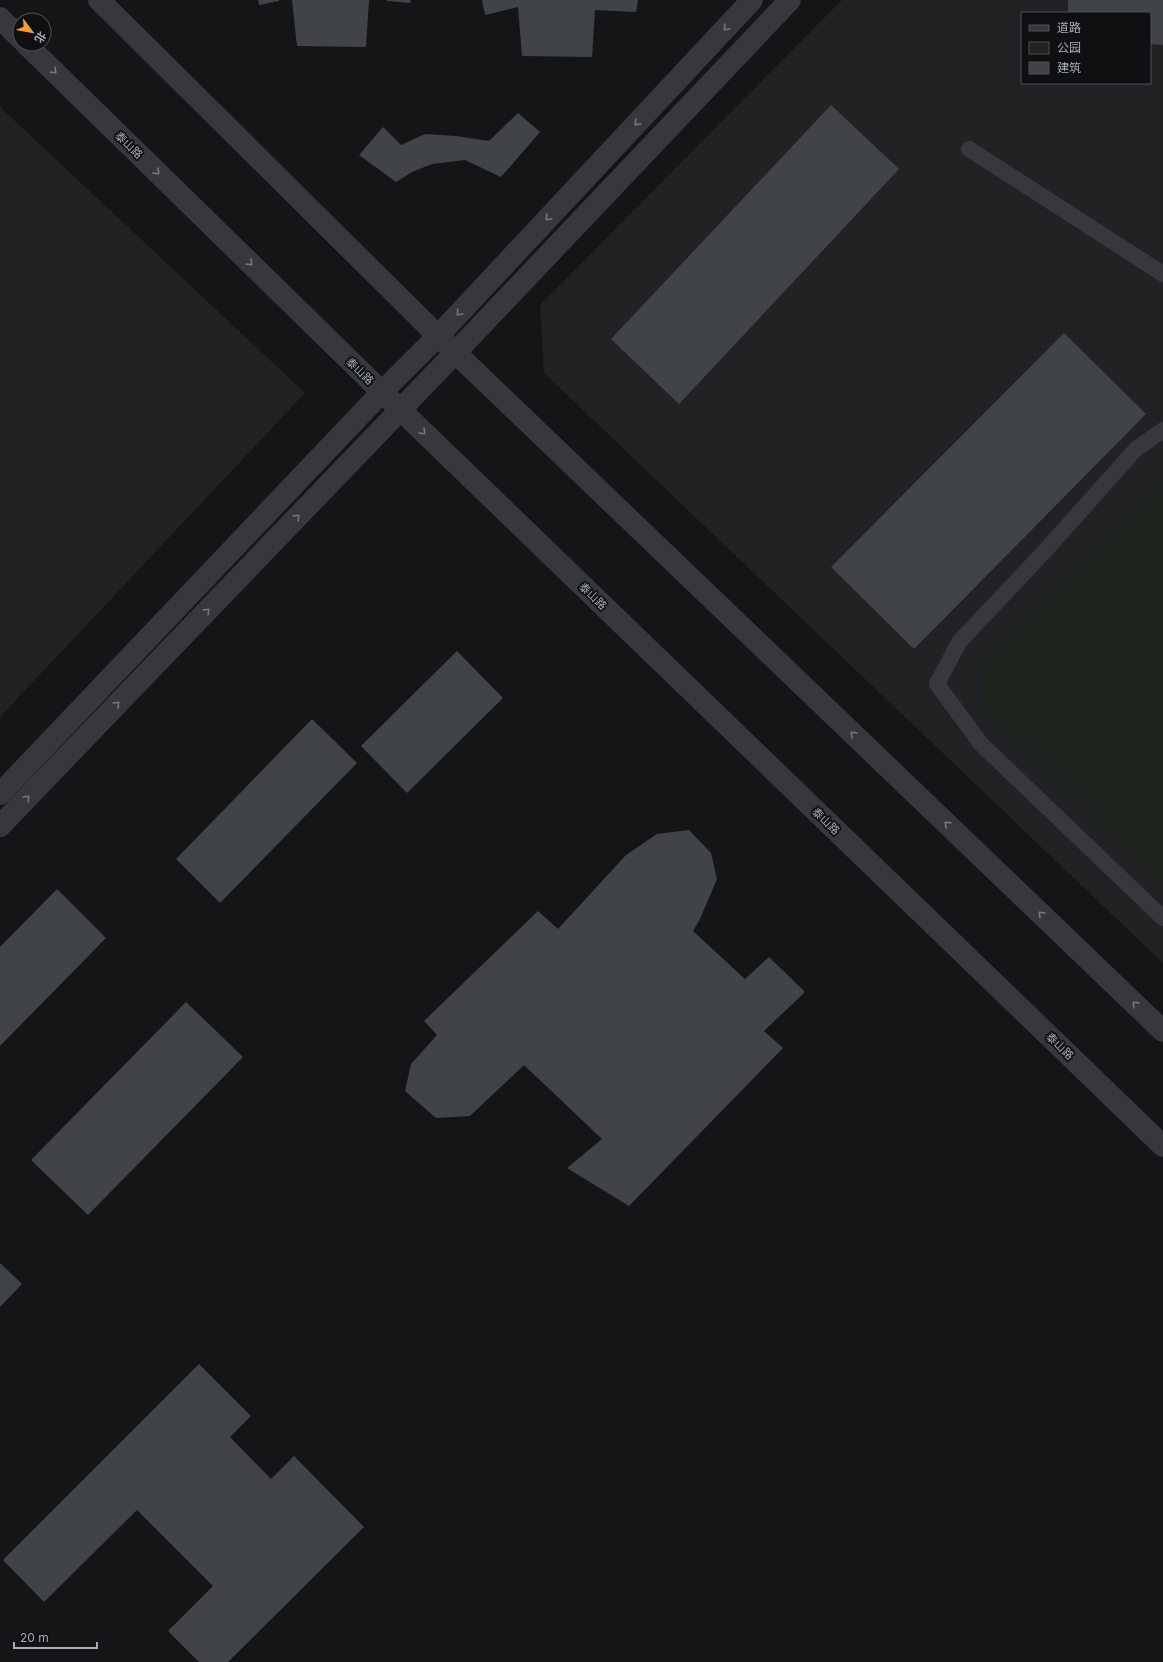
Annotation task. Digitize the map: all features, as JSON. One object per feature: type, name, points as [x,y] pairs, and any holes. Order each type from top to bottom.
[{"type":"street","points":[[98,0],[438,336],[1163,1031]]},
{"type":"street","points":[[0,794],[382,392],[438,336],[752,0]]},
{"type":"street","points":[[0,826],[400,410],[790,0]]},
{"type":"street","points":[[0,18],[12,30]]},
{"type":"street","name":"泰山路","points":[[34,52],[400,410],[1163,1146]]},
{"type":"lane","points":[[969,148],[1163,274]]},
{"type":"lane","points":[[1163,430],[1136,449],[1044,552],[959,642],[937,684],[981,744],[1163,918]]},
{"type":"shaded area","points":[[842,0],[1163,0],[1163,963],[544,373],[540,305]]},
{"type":"shaded area","points":[[0,107],[305,393],[0,717]]},
{"type":"green space","points":[[1163,480],[1163,881],[983,708],[983,666]]},
{"type":"building","points":[[258,0],[279,0],[279,1],[259,5]]},
{"type":"building","points":[[292,0],[369,0],[366,47],[297,46]]},
{"type":"building","points":[[387,0],[411,0],[410,3]]},
{"type":"building","points":[[482,0],[638,0],[636,12],[595,10],[592,57],[522,56],[518,7],[485,15]]},
{"type":"building","points":[[1068,0],[1163,0],[1163,45],[1151,44],[1151,12],[1068,12]]},
{"type":"building","points":[[831,105],[899,169],[679,404],[611,339]]},
{"type":"building","points":[[518,113],[540,132],[501,177],[465,160],[432,164],[412,172],[396,182],[359,155],[383,127],[401,145],[425,134],[456,136],[489,141]]},
{"type":"building","points":[[1064,333],[1146,414],[914,649],[831,567]]},
{"type":"building","points":[[457,651],[503,698],[407,793],[361,746]]},
{"type":"building","points":[[312,719],[357,763],[220,903],[176,859]]},
{"type":"building","points":[[689,830],[711,853],[717,879],[700,919],[693,931],[745,979],[769,957],[805,992],[764,1031],[783,1048],[629,1206],[567,1168],[602,1139],[524,1065],[470,1116],[436,1118],[405,1091],[411,1064],[437,1035],[424,1021],[538,911],[558,929],[626,855],[657,834]]},
{"type":"building","points":[[57,889],[106,938],[0,1046],[0,947]]},
{"type":"building","points":[[186,1002],[243,1057],[88,1215],[31,1160]]},
{"type":"building","points":[[0,1263],[22,1284],[0,1307]]},
{"type":"building","points":[[199,1364],[251,1416],[230,1437],[271,1479],[294,1456],[364,1527],[228,1662],[199,1662],[168,1631],[213,1586],[137,1510],[44,1602],[3,1560]]}]
